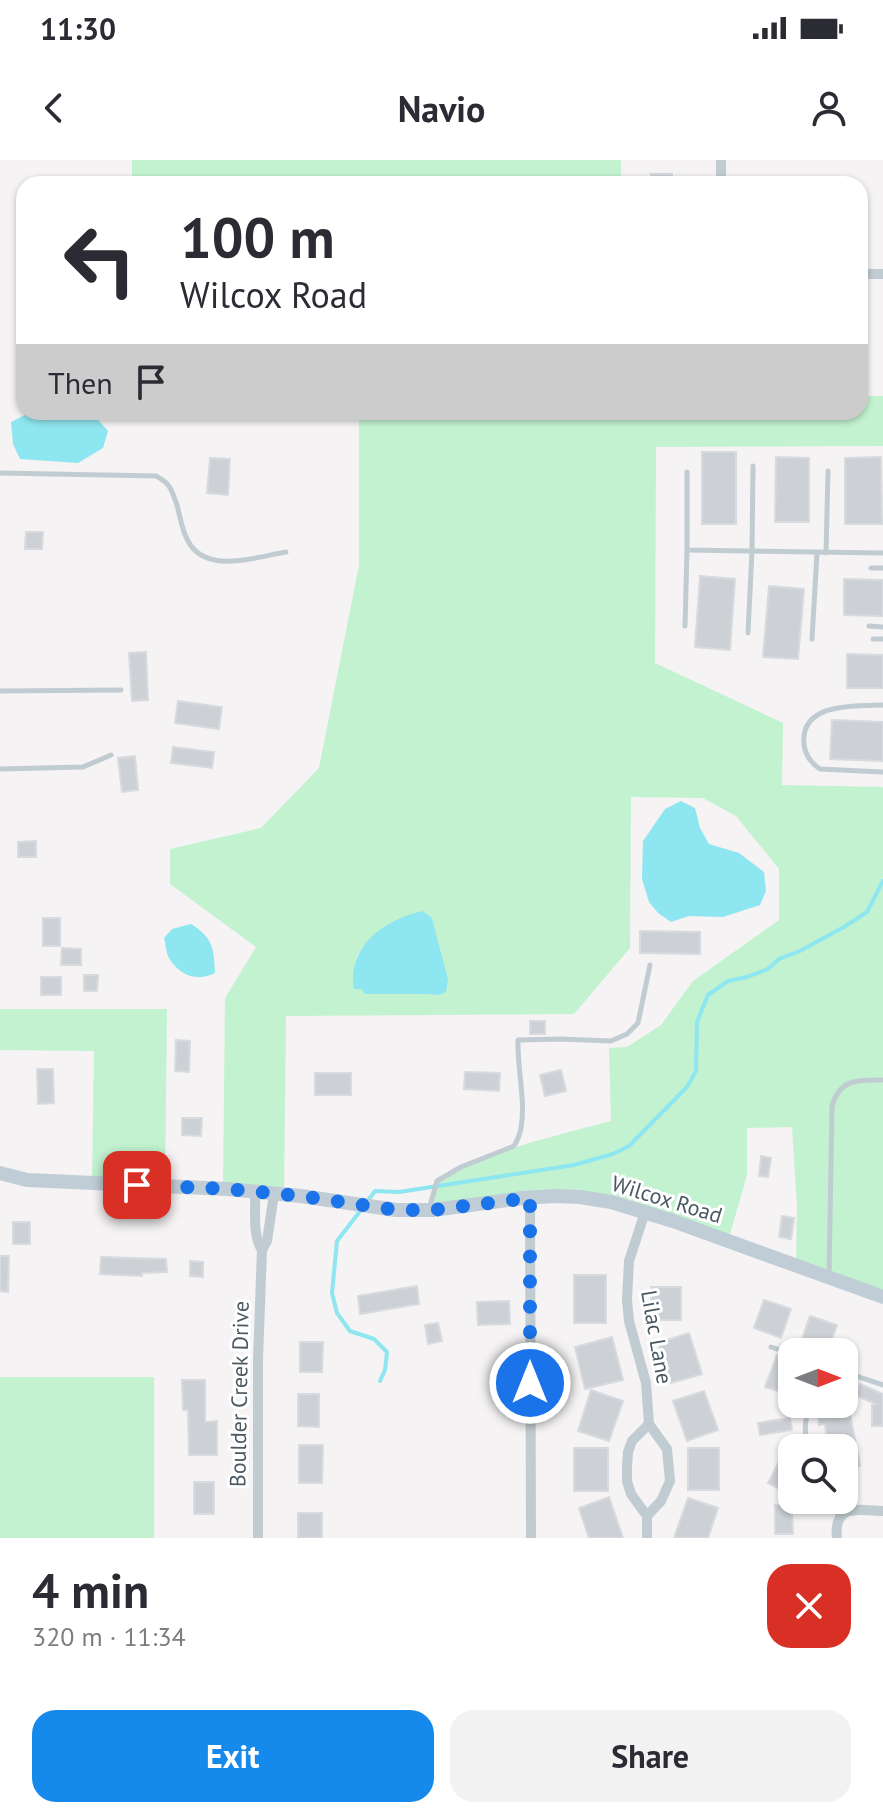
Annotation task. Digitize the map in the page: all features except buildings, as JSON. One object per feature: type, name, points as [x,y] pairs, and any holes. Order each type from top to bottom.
[{"type":"street","name":"Wilcox Road","points":[[0,1173],[27,1180],[255,1192],[383,1209],[428,1210],[530,1198],[580,1197],[645,1212],[883,1297]]},
{"type":"street","name":"Boulder Creek Drive","points":[[255,1192],[256,1228],[262,1250]]},
{"type":"street","name":"Boulder Creek Drive","points":[[258,1538],[258,1360],[262,1250],[267,1241],[274,1194]]},
{"type":"street","points":[[530,1198],[531,1538]]},
{"type":"street","name":"Lilac Lane","points":[[645,1212],[629,1261],[627,1300],[629,1321],[646,1383],[649,1424],[667,1449],[670,1481],[661,1501],[647,1516]]},
{"type":"street","points":[[647,1538],[647,1516],[631,1494],[627,1468],[632,1441],[649,1424]]},
{"type":"street","points":[[837,1538],[836,1527],[846,1512],[853,1509],[883,1511]]},
{"type":"lane","points":[[748,633],[753,466]]},
{"type":"lane","points":[[826,553],[828,471]]},
{"type":"lane","points":[[685,626],[687,472]]},
{"type":"lane","points":[[0,473],[156,476],[167,482],[188,541],[201,556],[216,561],[240,560],[286,552]]},
{"type":"lane","points":[[687,550],[883,553]]},
{"type":"lane","points":[[812,639],[817,553]]},
{"type":"lane","points":[[871,568],[883,568]]},
{"type":"lane","points":[[869,626],[883,627]]},
{"type":"lane","points":[[873,639],[883,639]]},
{"type":"lane","points":[[0,691],[121,690]]},
{"type":"lane","points":[[882,772],[820,769],[806,755],[803,741],[807,726],[828,709],[883,705]]},
{"type":"lane","points":[[0,769],[83,767],[111,755]]},
{"type":"lane","points":[[428,1210],[437,1181],[461,1167],[514,1146],[522,1118],[518,1040],[611,1041],[627,1034],[638,1023],[650,965]]},
{"type":"lane","points":[[829,1277],[832,1106],[835,1095],[841,1087],[851,1082],[883,1080]]},
{"type":"lane","points":[[771,1347],[778,1349]]},
{"type":"lane","points":[[858,1377],[883,1385]]},
{"type":"lane","points":[[838,1514],[840,1518]]},
{"type":"green space","points":[[132,160],[621,160],[621,176],[132,176]]},
{"type":"green space","points":[[868,396],[883,396],[883,446],[656,447],[655,663],[783,723],[782,785],[883,787],[883,1297],[796,1265],[797,1206],[792,1127],[747,1128],[747,1175],[728,1241],[580,1197],[428,1210],[437,1181],[458,1170],[522,1145],[611,1121],[609,1048],[627,1047],[661,1025],[693,981],[779,920],[779,869],[736,816],[703,798],[631,797],[630,948],[574,1014],[286,1016],[284,1195],[223,1189],[225,998],[256,947],[170,884],[170,849],[261,828],[319,768],[359,565],[359,420],[868,420]],"holes":[[[423,911],[432,918],[448,979],[439,995],[366,994],[353,981],[355,964],[366,944],[399,921]]]},
{"type":"green space","points":[[0,1009],[167,1009],[165,1186],[92,1183],[94,1051],[0,1050]]},
{"type":"green space","points":[[0,1377],[154,1377],[154,1538],[0,1538]]},
{"type":"water","points":[[98,420],[108,431],[103,448],[78,463],[20,459],[13,444],[11,422]]},
{"type":"water","points":[[681,801],[695,808],[700,828],[709,844],[739,853],[764,872],[766,891],[760,905],[723,917],[689,916],[671,922],[649,902],[642,879],[643,841],[665,809]]},
{"type":"water","points":[[423,911],[432,918],[448,979],[446,992],[439,995],[365,994],[361,989],[354,989],[353,973],[357,959],[372,936],[396,920]]},
{"type":"water","points":[[191,924],[211,944],[215,973],[208,976],[189,976],[178,969],[167,954],[164,938],[172,929]]},
{"type":"waterway","points":[[366,1203],[375,1191],[399,1192],[574,1165],[629,1146],[687,1087],[696,1071],[697,1022],[708,995],[728,981],[768,969],[779,959],[844,927],[867,912],[883,881]]},
{"type":"waterway","points":[[361,1210],[337,1241],[332,1293],[337,1313],[350,1331],[374,1339],[387,1352],[380,1381]]},
{"type":"route","points":[[137,1185],[301,1196],[396,1210],[433,1210],[530,1198],[530,1383]]}]
